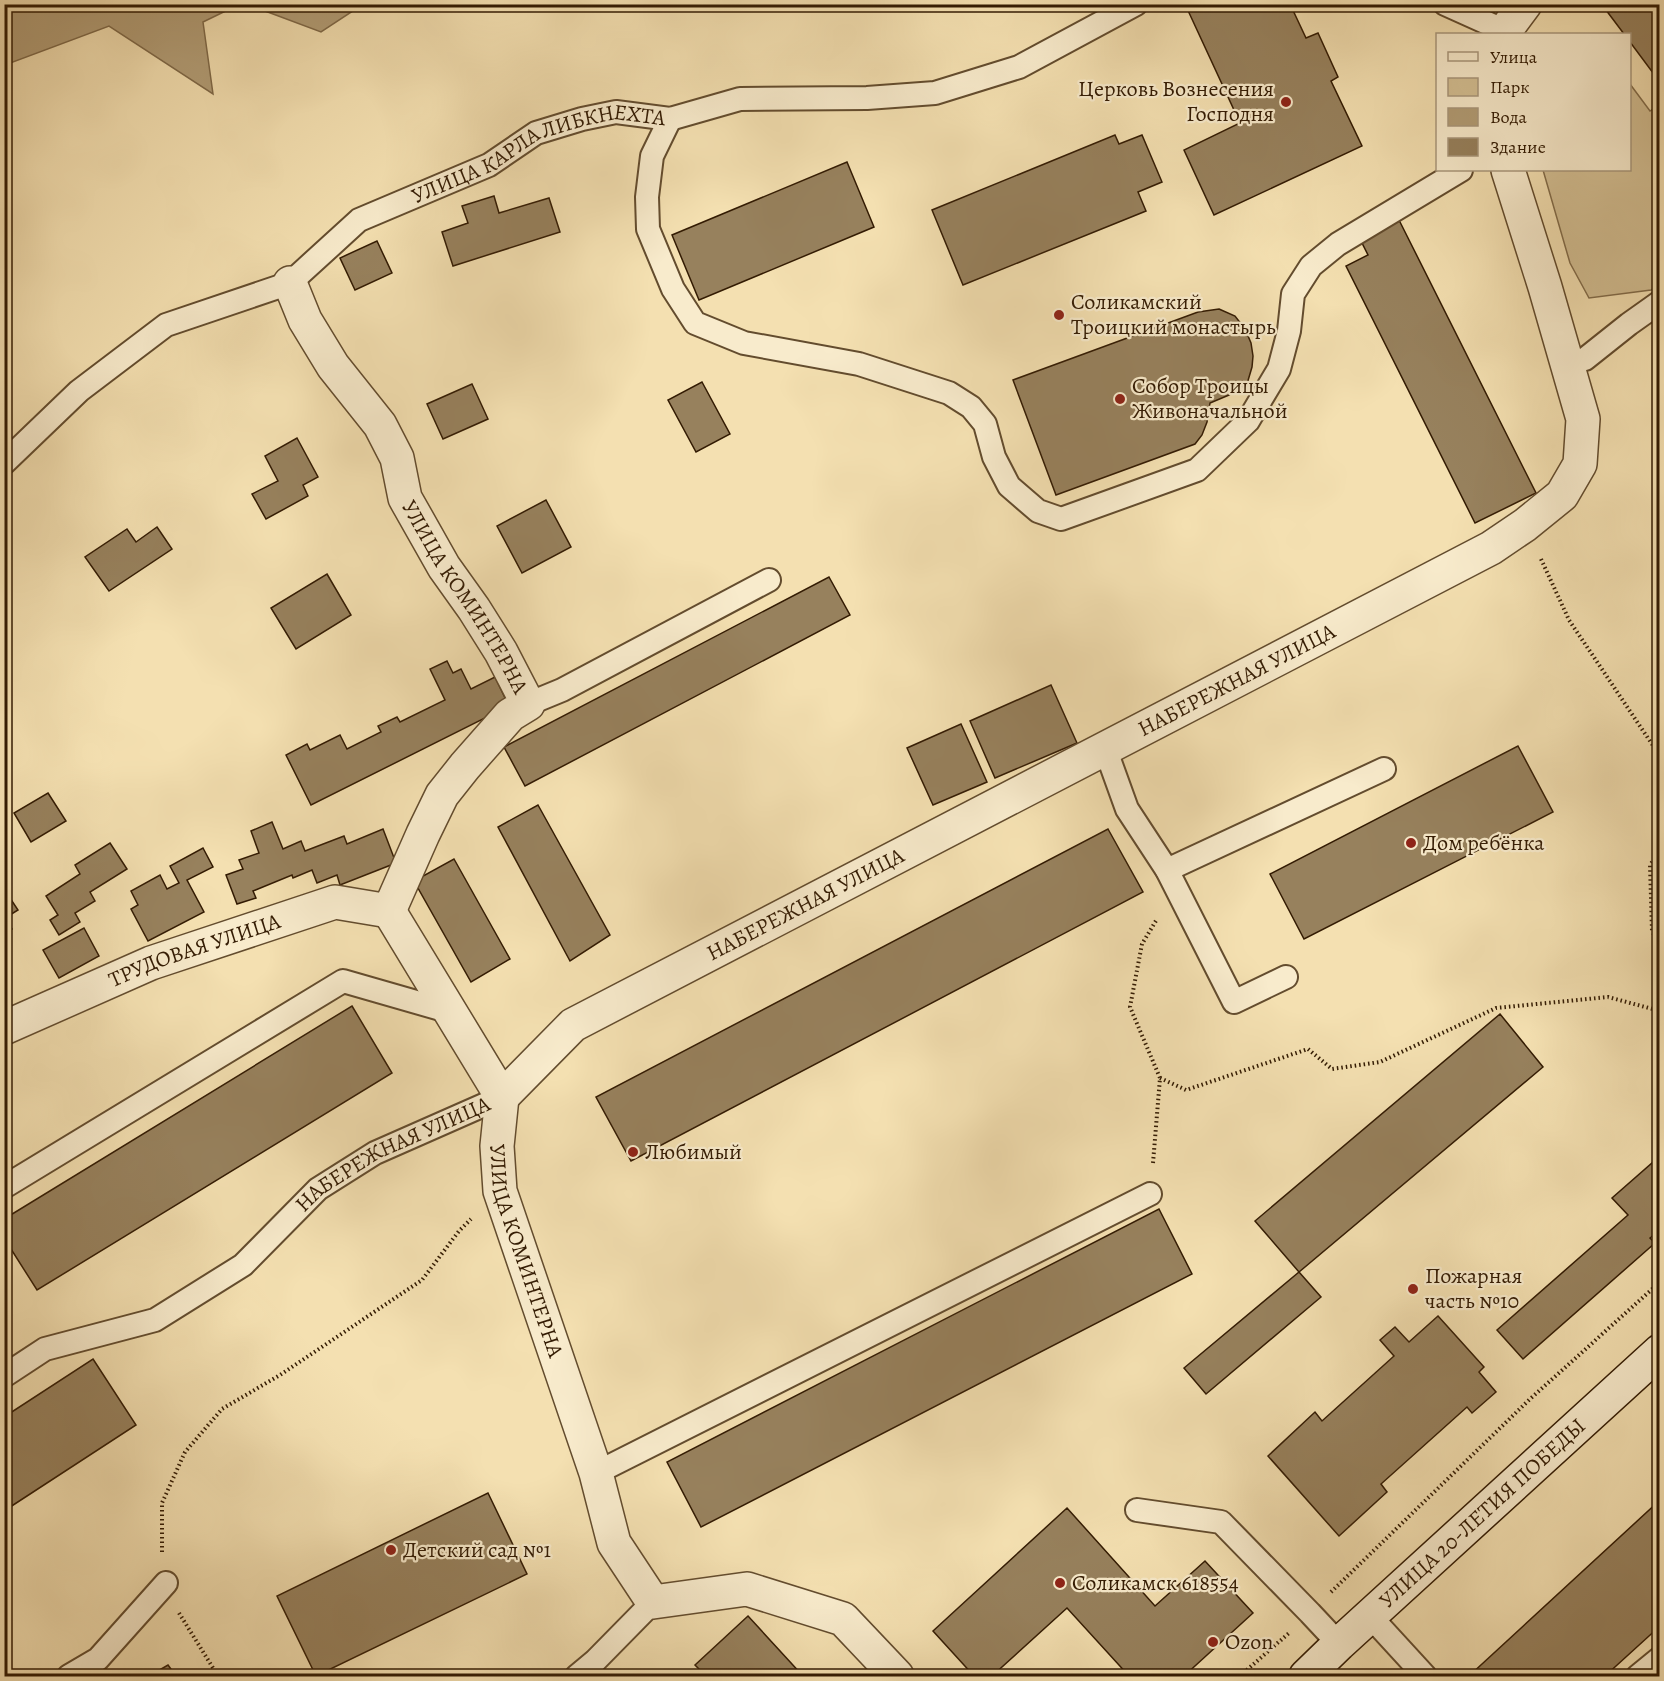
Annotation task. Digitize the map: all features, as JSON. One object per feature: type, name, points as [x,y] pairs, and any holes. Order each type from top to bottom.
[{"type":"street","points":[[1504,33],[1525,4]]},
{"type":"street","points":[[1508,171],[1567,364]]},
{"type":"street","name":"УЛИЦА КОМИНТЕРНА","points":[[290,283],[305,320],[333,366],[380,425],[397,458],[405,498],[444,567],[501,652],[528,704],[510,715],[442,795],[389,911]]},
{"type":"street","name":"НАБЕРЕЖНАЯ УЛИЦА","points":[[502,1096],[573,1024],[1491,548],[1525,525],[1562,495],[1580,464],[1583,419],[1567,364]]},
{"type":"street","name":"ТРУДОВАЯ УЛИЦА","points":[[4,1028],[151,963],[335,902],[389,911]]},
{"type":"street","points":[[389,911],[502,1096]]},
{"type":"street","name":"УЛИЦА КОМИНТЕРНА","points":[[502,1096],[496,1146],[500,1191],[596,1473],[614,1543],[653,1602]]},
{"type":"street","name":"УЛИЦА 20-ЛЕТИЯ ПОБЕДЫ","points":[[1306,1677],[1339,1644],[1659,1351]]},
{"type":"street","points":[[653,1602],[747,1589],[843,1619],[897,1677]]},
{"type":"lane","name":"УЛИЦА КАРЛА ЛИБКНЕХТА","points":[[4,463],[79,391],[166,325],[290,283],[359,220],[489,165],[536,133],[582,119],[616,112],[669,119],[740,99],[867,98],[935,93],[1019,67],[1136,4]]},
{"type":"lane","points":[[1445,4],[1504,33]]},
{"type":"lane","points":[[669,119],[652,156],[647,197],[648,228],[673,289],[695,323],[744,343],[859,364],[949,393],[971,407],[985,424],[994,457],[1010,486],[1038,511],[1061,519],[1197,470],[1248,421],[1279,369],[1289,331],[1293,294],[1311,266],[1338,244],[1459,171]]},
{"type":"lane","points":[[1567,364],[1585,359],[1659,302]]},
{"type":"lane","points":[[528,704],[562,690],[769,580]]},
{"type":"lane","points":[[1105,748],[1127,809],[1172,879],[1234,1002],[1286,977]]},
{"type":"lane","points":[[1172,879],[1384,769]]},
{"type":"lane","points":[[4,1188],[343,981],[451,1012]]},
{"type":"lane","name":"НАБЕРЕЖНАЯ УЛИЦА","points":[[4,1376],[45,1349],[155,1320],[243,1265],[318,1189],[375,1153],[502,1096]]},
{"type":"lane","points":[[596,1473],[1150,1194]]},
{"type":"lane","points":[[1137,1510],[1221,1522],[1339,1644]]},
{"type":"lane","points":[[69,1677],[98,1659],[166,1583]]},
{"type":"lane","points":[[577,1677],[653,1602]]},
{"type":"lane","points":[[1370,1616],[1425,1677]]},
{"type":"lane","points":[[1638,1677],[1659,1658]]},
{"type":"path","points":[[1525,525],[1569,620],[1659,756]]},
{"type":"path","points":[[1659,851],[1650,865],[1652,931],[1659,945]]},
{"type":"path","points":[[1150,1194],[1160,1078],[1130,1007],[1142,944],[1172,879]]},
{"type":"path","points":[[1160,1078],[1186,1090],[1308,1048],[1332,1069],[1380,1062],[1496,1008],[1608,997],[1659,1011]]},
{"type":"path","points":[[218,1677],[168,1593],[163,1564],[162,1503],[185,1452],[222,1409],[280,1375],[422,1280],[459,1231],[500,1191]]},
{"type":"path","points":[[1240,1677],[1310,1613],[1529,1400],[1659,1282]]},
{"type":"green space","points":[[1631,85],[1650,111],[1659,105],[1659,284],[1651,290],[1589,298],[1570,263],[1543,171],[1631,171]]},
{"type":"water","points":[[5,4],[238,5],[203,22],[213,94],[109,26],[5,65]]},
{"type":"water","points":[[249,5],[362,5],[321,32]]},
{"type":"building","name":"Церковь Вознесения Господня","points":[[1185,4],[1290,4],[1306,38],[1318,33],[1338,77],[1331,81],[1362,146],[1214,215],[1184,150],[1240,123]]},
{"type":"building","points":[[1613,4],[1660,4],[1660,74],[1656,77],[1631,43],[1631,33],[1623,33],[1606,10]]},
{"type":"building","points":[[1115,135],[1119,144],[1142,135],[1162,182],[1138,192],[1146,211],[963,285],[932,210]]},
{"type":"building","points":[[847,162],[874,227],[699,300],[672,235]]},
{"type":"building","points":[[494,196],[499,213],[549,198],[560,232],[453,266],[442,232],[468,223],[462,206]]},
{"type":"building","points":[[1399,220],[1536,493],[1475,523],[1346,266],[1368,255],[1360,239]]},
{"type":"building","points":[[377,241],[392,273],[355,290],[340,258]]},
{"type":"building","name":"Собор Троицы Живоначальной","points":[[1219,309],[1235,316],[1245,329],[1251,343],[1252,367],[1247,384],[1210,403],[1207,422],[1202,435],[1195,444],[1056,495],[1013,380],[1198,312]]},
{"type":"building","points":[[702,382],[730,434],[696,452],[668,400]]},
{"type":"building","points":[[472,384],[488,419],[443,439],[427,404]]},
{"type":"building","points":[[297,438],[318,477],[303,485],[308,496],[266,519],[252,494],[278,481],[265,456]]},
{"type":"building","points":[[546,500],[571,547],[522,573],[497,526]]},
{"type":"building","points":[[157,527],[172,549],[109,591],[85,557],[127,529],[136,542]]},
{"type":"building","points":[[327,574],[351,615],[296,649],[271,608]]},
{"type":"building","points":[[829,577],[850,615],[525,786],[504,747]]},
{"type":"building","points":[[447,661],[453,673],[461,669],[471,689],[495,677],[509,706],[311,805],[286,755],[307,744],[310,750],[340,735],[347,749],[381,732],[378,726],[397,717],[400,722],[445,700],[430,669]]},
{"type":"building","points":[[1051,685],[1077,743],[995,778],[970,721]]},
{"type":"building","points":[[961,724],[987,782],[933,805],[907,748]]},
{"type":"building","name":"Дом ребёнка","points":[[1518,746],[1553,812],[1304,939],[1270,874]]},
{"type":"building","points":[[48,793],[66,821],[31,842],[14,813]]},
{"type":"building","points":[[538,805],[610,935],[570,961],[498,827]]},
{"type":"building","points":[[272,822],[283,849],[301,841],[305,851],[344,836],[347,844],[383,829],[396,863],[340,885],[337,875],[317,883],[312,870],[293,878],[292,875],[253,891],[256,898],[237,904],[226,875],[243,869],[239,860],[259,853],[251,831]]},
{"type":"building","points":[[1108,829],[1143,892],[631,1161],[596,1097]]},
{"type":"building","points":[[110,843],[127,869],[90,892],[95,901],[75,913],[80,922],[59,935],[50,920],[58,915],[46,896],[80,874],[75,865]]},
{"type":"building","points":[[203,848],[213,867],[187,880],[204,912],[148,941],[131,909],[138,905],[131,891],[160,875],[167,889],[179,883],[170,866]]},
{"type":"building","points":[[454,859],[510,959],[471,982],[414,881]]},
{"type":"building","points":[[4,889],[18,910],[5,918],[12,929],[4,933]]},
{"type":"building","points":[[84,928],[99,956],[59,978],[43,950]]},
{"type":"building","points":[[352,1006],[392,1073],[37,1290],[4,1238],[4,1219]]},
{"type":"building","points":[[1500,1014],[1543,1067],[1299,1272],[1255,1221]]},
{"type":"building","points":[[1660,1156],[1660,1230],[1650,1238],[1655,1243],[1523,1359],[1497,1330],[1628,1215],[1612,1198]]},
{"type":"building","points":[[1159,1209],[1192,1274],[701,1527],[667,1462]]},
{"type":"building","points":[[1299,1272],[1321,1297],[1206,1394],[1184,1368]]},
{"type":"building","points":[[1438,1316],[1484,1367],[1479,1372],[1496,1392],[1472,1413],[1467,1407],[1381,1484],[1387,1492],[1339,1536],[1268,1456],[1315,1412],[1322,1421],[1394,1356],[1380,1340],[1395,1327],[1409,1342]]},
{"type":"building","points":[[93,1359],[136,1425],[4,1511],[4,1417]]},
{"type":"building","points":[[488,1493],[527,1574],[316,1676],[277,1596]]},
{"type":"building","points":[[1660,1500],[1660,1626],[1605,1676],[1469,1676]]},
{"type":"building","name":"Соликамск 618554","points":[[1067,1508],[1155,1606],[1205,1561],[1253,1613],[1184,1676],[1129,1676],[1067,1608],[992,1676],[974,1676],[933,1631]]},
{"type":"building","points":[[748,1616],[803,1676],[706,1676],[695,1665]]},
{"type":"building","points":[[168,1665],[176,1676],[149,1676]]},
{"type":"place","name":"Церковь Вознесения Господня","points":[[1286,102]]},
{"type":"place","name":"Соликамский Троицкий монастырь","points":[[1059,315]]},
{"type":"place","name":"Собор Троицы Живоначальной","points":[[1120,399]]},
{"type":"place","name":"Дом ребёнка","points":[[1411,843]]},
{"type":"place","name":"Любимый","points":[[633,1152]]},
{"type":"place","name":"Пожарная часть №10","points":[[1413,1289]]},
{"type":"place","name":"Детский сад №1","points":[[391,1550]]},
{"type":"place","name":"Соликамск 618554","points":[[1060,1583]]},
{"type":"place","name":"Ozon","points":[[1213,1642]]}]
